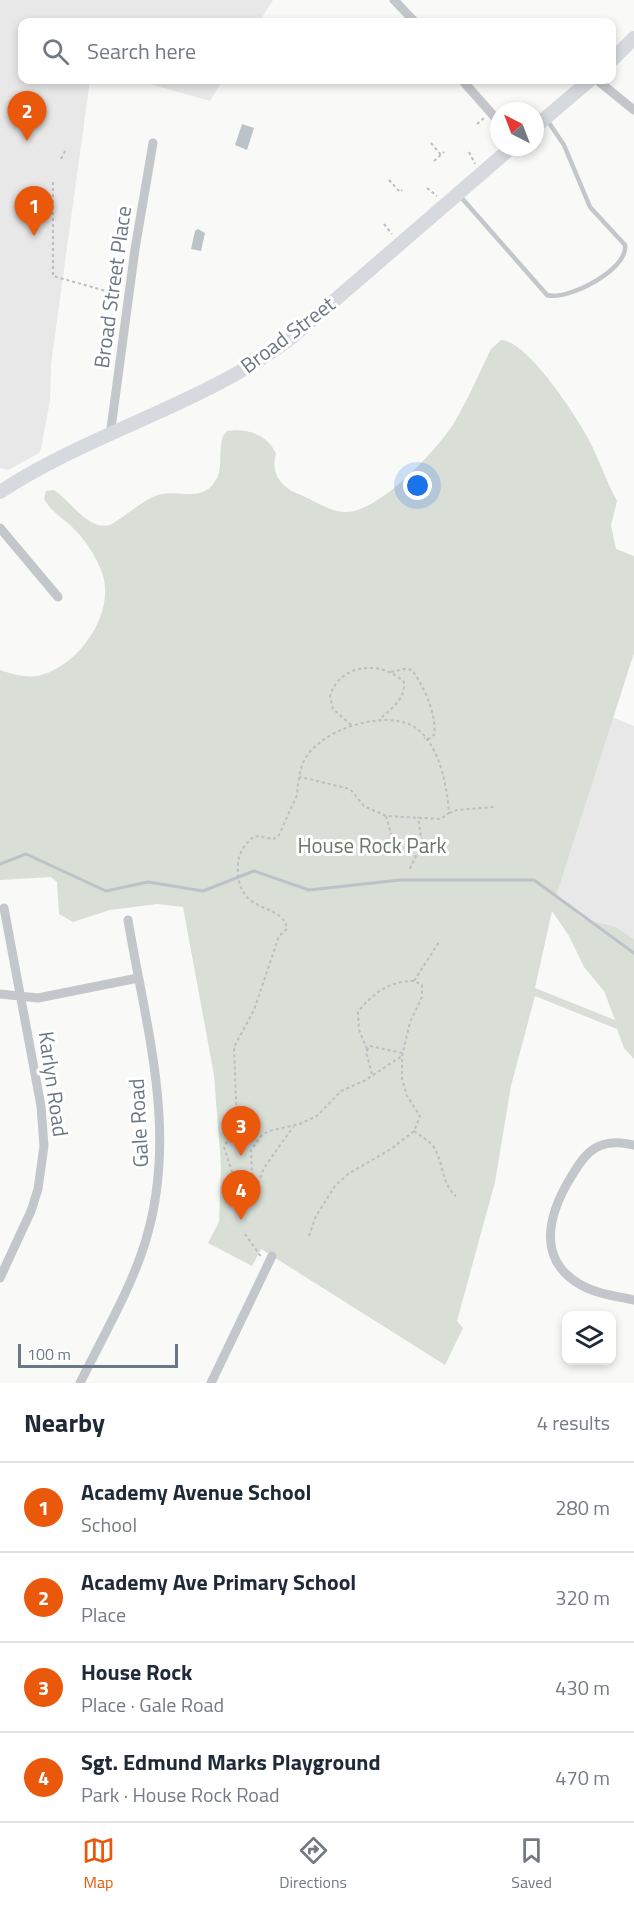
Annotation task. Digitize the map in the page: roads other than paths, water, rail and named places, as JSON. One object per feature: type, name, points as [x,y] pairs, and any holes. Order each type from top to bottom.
[{"type":"main road","points":[[616,56],[634,38]]},
{"type":"main road","points":[[546,118],[585,84]]},
{"type":"main road","name":"Broad Street","points":[[0,492],[32,473],[230,377],[275,350],[502,156]]},
{"type":"street","points":[[394,0],[411,18]]},
{"type":"street","points":[[466,84],[490,112]]},
{"type":"street","points":[[602,84],[634,110]]},
{"type":"street","name":"Broad Street Place","points":[[110,436],[153,143]]},
{"type":"street","points":[[0,528],[58,597]]},
{"type":"street","name":"Karlyn Road","points":[[0,1278],[31,1211],[40,1179],[44,1146],[41,1106],[4,908]]},
{"type":"street","name":"Gale Road","points":[[80,1383],[139,1259],[158,1186],[161,1163],[161,1114],[128,920]]},
{"type":"street","points":[[0,994],[38,998],[138,978]]},
{"type":"street","points":[[634,1145],[611,1143],[602,1145],[585,1156],[554,1207],[550,1232],[552,1248],[558,1262],[579,1284],[594,1291],[634,1300]]},
{"type":"street","points":[[211,1383],[272,1256]]},
{"type":"lane","points":[[458,194],[547,295],[557,297],[582,289],[619,262],[625,252],[625,245],[590,207],[564,145],[546,118]]},
{"type":"waterway","points":[[0,864],[26,854],[106,891],[148,882],[203,891],[254,871],[309,890],[400,880],[534,880],[634,953]]},
{"type":"place","name":"Academy Ave Primary School","points":[[27,141]]},
{"type":"place","name":"Academy Avenue School","points":[[34,236]]},
{"type":"place","name":"House Rock","points":[[241,1156]]},
{"type":"place","name":"Sgt. Edmund Marks Playground","points":[[241,1220]]},
{"type":"park label","name":"House Rock Park","points":[[372,846]]}]
